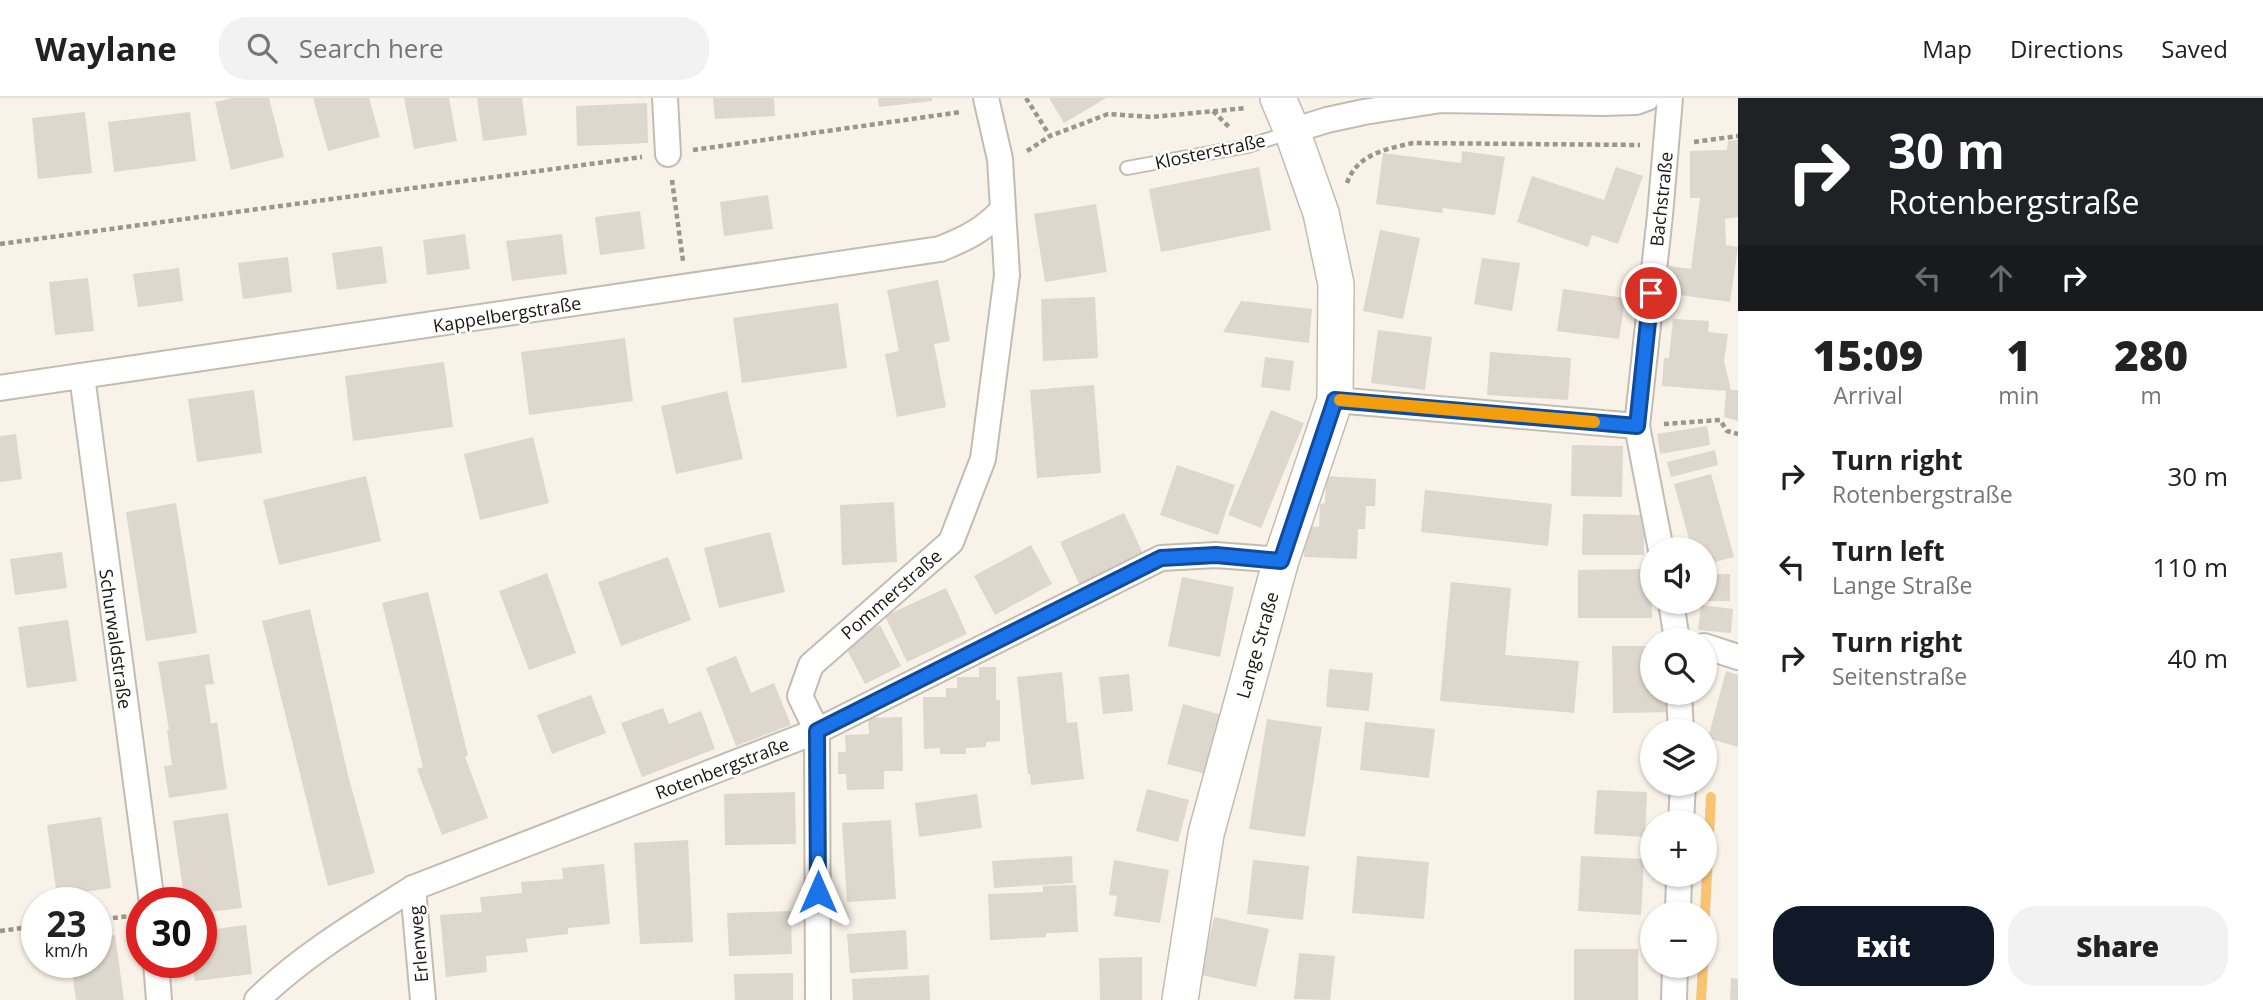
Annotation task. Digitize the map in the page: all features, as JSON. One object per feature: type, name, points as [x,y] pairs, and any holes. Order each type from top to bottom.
[{"type":"main road","name":"Klosterstraße","points":[[1262,103],[1292,131]]},
{"type":"main road","name":"Lange Straße","points":[[1180,1000],[1206,834],[1281,561],[1335,400],[1336,284],[1321,213],[1292,131]]},
{"type":"street","points":[[665,98],[668,153]]},
{"type":"street","name":"Klosterstraße","points":[[1292,131],[1364,112],[1441,100],[1602,103],[1636,102],[1647,98]]},
{"type":"street","name":"Bachstraße","points":[[1658,537],[1637,426],[1670,98]]},
{"type":"street","name":"Pommerstraße","points":[[818,1000],[817,731],[800,696],[811,665],[951,542],[983,458],[1007,275],[1000,159],[988,103]]},
{"type":"street","name":"Kappelbergstraße","points":[[0,388],[940,249],[984,229],[1002,210]]},
{"type":"street","name":"Schurwaldstraße","points":[[82,376],[150,887]]},
{"type":"street","points":[[1335,400],[1637,426]]},
{"type":"street","name":"Rotenbergstraße","points":[[257,1000],[279,979],[342,933],[413,888],[817,731],[1161,558],[1216,555],[1281,561]]},
{"type":"street","points":[[1717,650],[1738,657]]},
{"type":"street","name":"Erlenweg","points":[[413,888],[423,1000]]},
{"type":"street","points":[[157,978],[159,1000]]},
{"type":"street","points":[[1674,1000],[1675,978]]},
{"type":"lane","name":"Klosterstraße","points":[[1128,168],[1248,146],[1292,131]]},
{"type":"path","points":[[1026,98],[1050,136]]},
{"type":"path","points":[[0,244],[668,153],[988,103]]},
{"type":"path","points":[[1018,157],[1050,136],[1108,114],[1152,117],[1262,103]]},
{"type":"path","points":[[1321,213],[1350,206],[1347,181],[1362,160],[1380,150],[1402,145],[1667,145],[1738,136]]},
{"type":"path","points":[[668,153],[686,286]]},
{"type":"path","points":[[1637,426],[1720,420],[1727,430],[1738,433]]},
{"type":"path","points":[[0,930],[21,928]]},
{"type":"building","points":[[233,98],[269,98],[284,157],[231,170],[215,102]]},
{"type":"building","points":[[313,98],[369,98],[380,137],[328,151]]},
{"type":"building","points":[[404,98],[449,98],[457,141],[414,149]]},
{"type":"building","points":[[477,98],[522,98],[527,135],[483,141]]},
{"type":"building","points":[[713,98],[774,98],[775,116],[715,119]]},
{"type":"building","points":[[878,98],[932,98],[932,101],[879,107]]},
{"type":"building","points":[[1049,98],[1106,98],[1064,123]]},
{"type":"building","points":[[647,103],[648,143],[577,146],[576,106]]},
{"type":"building","points":[[85,112],[92,173],[38,179],[32,118]]},
{"type":"building","points":[[190,112],[196,161],[114,172],[108,122]]},
{"type":"building","points":[[1738,140],[1738,217],[1725,219],[1726,245],[1738,247],[1730,302],[1666,293],[1669,266],[1691,269],[1700,198],[1690,198],[1690,151],[1727,150],[1728,141]]},
{"type":"building","points":[[1462,151],[1505,157],[1495,215],[1443,208],[1442,213],[1376,204],[1383,153],[1461,163]]},
{"type":"building","points":[[1259,167],[1271,230],[1161,252],[1149,189]]},
{"type":"building","points":[[1616,167],[1643,176],[1618,244],[1592,235],[1588,247],[1517,222],[1532,176],[1604,200]]},
{"type":"building","points":[[768,195],[773,229],[724,236],[720,202]]},
{"type":"building","points":[[1096,204],[1107,272],[1045,282],[1034,214]]},
{"type":"building","points":[[640,211],[645,249],[600,255],[595,217]]},
{"type":"building","points":[[1380,230],[1420,238],[1403,319],[1363,311]]},
{"type":"building","points":[[465,234],[470,269],[427,275],[423,240]]},
{"type":"building","points":[[562,234],[567,274],[512,281],[506,241]]},
{"type":"building","points":[[382,246],[387,283],[337,290],[332,253]]},
{"type":"building","points":[[288,257],[292,292],[243,299],[238,263]]},
{"type":"building","points":[[1482,258],[1520,263],[1512,311],[1474,304]]},
{"type":"building","points":[[179,268],[183,301],[138,307],[133,274]]},
{"type":"building","points":[[88,278],[94,331],[55,335],[49,282]]},
{"type":"building","points":[[938,280],[950,341],[934,344],[946,407],[897,417],[885,354],[899,351],[887,290]]},
{"type":"building","points":[[1563,289],[1625,298],[1619,339],[1557,331]]},
{"type":"building","points":[[1095,297],[1098,358],[1043,361],[1041,299]]},
{"type":"building","points":[[1241,301],[1312,309],[1309,343],[1223,332]]},
{"type":"building","points":[[838,303],[847,368],[742,383],[733,318]]},
{"type":"building","points":[[1673,319],[1709,321],[1708,332],[1728,334],[1724,361],[1731,390],[1738,390],[1738,421],[1724,417],[1726,391],[1662,386],[1664,358],[1669,358]]},
{"type":"building","points":[[1378,330],[1432,337],[1425,390],[1371,383]]},
{"type":"building","points":[[625,338],[633,401],[529,415],[521,352]]},
{"type":"building","points":[[1490,352],[1571,358],[1568,400],[1487,395]]},
{"type":"building","points":[[1265,357],[1294,361],[1290,391],[1261,387]]},
{"type":"building","points":[[444,362],[453,427],[353,441],[345,376]]},
{"type":"building","points":[[1094,385],[1101,473],[1037,478],[1030,390]]},
{"type":"building","points":[[254,390],[262,453],[197,462],[188,399]]},
{"type":"building","points":[[727,391],[743,459],[676,474],[661,406]]},
{"type":"building","points":[[1271,410],[1304,423],[1261,528],[1228,515]]},
{"type":"building","points":[[1707,426],[1710,445],[1660,454],[1657,434]]},
{"type":"building","points":[[16,434],[22,479],[0,482],[0,436]]},
{"type":"building","points":[[533,437],[549,503],[480,520],[464,454]]},
{"type":"building","points":[[1572,445],[1623,446],[1622,497],[1571,496]]},
{"type":"building","points":[[1715,450],[1718,465],[1671,477],[1667,462]]},
{"type":"building","points":[[1177,465],[1235,485],[1218,535],[1160,515]]},
{"type":"building","points":[[1711,474],[1734,557],[1717,562],[1717,537],[1688,537],[1674,484]]},
{"type":"building","points":[[366,476],[381,541],[279,565],[263,500]]},
{"type":"building","points":[[1326,476],[1376,479],[1375,506],[1366,506],[1365,529],[1358,529],[1357,559],[1304,557],[1305,526],[1319,527],[1320,504],[1325,503]]},
{"type":"building","points":[[1425,490],[1552,504],[1548,546],[1421,532]]},
{"type":"building","points":[[894,502],[897,562],[842,565],[840,505]]},
{"type":"building","points":[[176,503],[197,633],[146,641],[126,512]]},
{"type":"building","points":[[1124,513],[1147,562],[1083,592],[1060,542]]},
{"type":"building","points":[[1583,514],[1644,515],[1644,537],[1640,537],[1640,555],[1582,555]]},
{"type":"building","points":[[770,532],[785,592],[719,608],[704,548]]},
{"type":"building","points":[[1031,545],[1052,584],[995,615],[974,576]]},
{"type":"building","points":[[62,552],[67,588],[15,595],[10,559]]},
{"type":"building","points":[[668,557],[691,620],[621,646],[598,582]]},
{"type":"building","points":[[1640,569],[1640,614],[1652,614],[1652,618],[1578,618],[1578,570]]},
{"type":"building","points":[[547,573],[576,653],[529,670],[499,591]]},
{"type":"building","points":[[1717,574],[1730,574],[1730,601],[1717,601]]},
{"type":"building","points":[[1182,577],[1234,587],[1220,657],[1168,646]]},
{"type":"building","points":[[1451,582],[1511,588],[1505,655],[1579,661],[1574,713],[1440,701]]},
{"type":"building","points":[[946,588],[967,634],[907,662],[885,616]]},
{"type":"building","points":[[428,592],[468,756],[465,757],[488,818],[442,835],[417,769],[423,767],[382,603]]},
{"type":"building","points":[[1717,607],[1733,609],[1731,633],[1717,632],[1717,628],[1698,628],[1700,614],[1717,614]]},
{"type":"building","points":[[310,609],[348,775],[375,873],[328,886],[262,621]]},
{"type":"building","points":[[68,620],[77,681],[27,688],[18,627]]},
{"type":"building","points":[[880,625],[901,666],[865,684],[844,644]]},
{"type":"building","points":[[1612,646],[1640,646],[1640,705],[1677,705],[1677,712],[1613,713]]},
{"type":"building","points":[[209,654],[214,684],[205,685],[211,724],[217,722],[227,789],[169,798],[164,766],[172,765],[158,662]]},
{"type":"building","points":[[736,656],[751,693],[774,683],[791,725],[736,746],[706,668]]},
{"type":"building","points":[[979,667],[996,667],[996,700],[1000,700],[1000,741],[986,742],[986,747],[966,748],[966,754],[940,754],[940,748],[924,749],[923,697],[946,697],[946,688],[957,688],[957,677],[979,677]]},
{"type":"building","points":[[1329,669],[1373,673],[1369,711],[1326,707]]},
{"type":"building","points":[[1726,671],[1738,675],[1738,747],[1717,741],[1717,719],[1713,719]]},
{"type":"building","points":[[1062,672],[1067,723],[1077,722],[1084,779],[1031,785],[1017,677]]},
{"type":"building","points":[[1129,674],[1133,711],[1103,714],[1099,677]]},
{"type":"building","points":[[591,695],[606,733],[552,754],[537,715]]},
{"type":"building","points":[[1183,704],[1222,715],[1206,774],[1167,764]]},
{"type":"building","points":[[663,708],[669,724],[701,711],[715,749],[642,777],[621,723]]},
{"type":"building","points":[[902,717],[903,771],[884,771],[884,789],[847,790],[846,774],[838,774],[838,752],[846,752],[845,735],[869,734],[868,718]]},
{"type":"building","points":[[1267,719],[1322,727],[1305,837],[1249,829]]},
{"type":"building","points":[[1365,722],[1435,729],[1429,778],[1360,770]]},
{"type":"building","points":[[1147,789],[1189,800],[1178,842],[1136,831]]},
{"type":"building","points":[[1597,790],[1640,792],[1640,796],[1647,796],[1646,810],[1640,810],[1640,837],[1594,834]]},
{"type":"building","points":[[795,792],[796,844],[725,845],[724,794]]},
{"type":"building","points":[[977,794],[982,828],[919,837],[915,803]]},
{"type":"building","points":[[228,813],[242,908],[217,911],[217,887],[183,887],[173,821]]},
{"type":"building","points":[[101,817],[111,887],[56,887],[47,825]]},
{"type":"building","points":[[891,820],[896,899],[847,902],[842,823]]},
{"type":"building","points":[[688,840],[693,942],[640,944],[634,843]]},
{"type":"building","points":[[1072,856],[1073,883],[994,888],[992,861]]},
{"type":"building","points":[[1357,856],[1429,862],[1424,919],[1352,913]]},
{"type":"building","points":[[1581,856],[1640,859],[1640,887],[1642,887],[1640,915],[1578,911]]},
{"type":"building","points":[[1114,860],[1169,870],[1160,923],[1114,916],[1117,896],[1109,895]]},
{"type":"building","points":[[1253,860],[1309,866],[1303,920],[1247,914]]},
{"type":"building","points":[[604,864],[610,924],[568,928],[568,934],[526,939],[528,952],[486,956],[487,972],[446,977],[440,915],[482,912],[480,897],[522,893],[521,882],[563,879],[562,868]]},
{"type":"building","points":[[1076,885],[1078,932],[990,940],[988,894],[1043,892],[1043,886]]},
{"type":"building","points":[[791,911],[792,954],[729,956],[727,913]]},
{"type":"building","points":[[1214,917],[1269,929],[1256,987],[1201,975]]},
{"type":"building","points":[[246,925],[252,974],[195,981],[195,978],[217,978],[217,929]]},
{"type":"building","points":[[906,930],[908,969],[850,973],[847,934]]},
{"type":"building","points":[[112,935],[115,935],[124,1000],[76,1000],[73,978],[112,978]]},
{"type":"building","points":[[1574,949],[1638,949],[1638,1000],[1574,1000]]},
{"type":"building","points":[[1299,953],[1335,956],[1330,1000],[1294,999]]},
{"type":"building","points":[[1142,957],[1142,1000],[1100,1000],[1099,958]]},
{"type":"building","points":[[793,973],[793,1000],[735,1000],[734,974]]},
{"type":"building","points":[[929,975],[930,1000],[853,1000],[852,979]]},
{"type":"building","points":[[1731,978],[1738,979],[1738,1000],[1730,1000]]},
{"type":"waterway","points":[[1706,901],[1711,797]]},
{"type":"waterway","points":[[1701,1000],[1702,978]]},
{"type":"slow traffic","points":[[1340,400],[1594,422]]},
{"type":"route","points":[[818,892],[817,731],[1161,558],[1216,555],[1281,561],[1335,400],[1637,426],[1651,293]]}]
